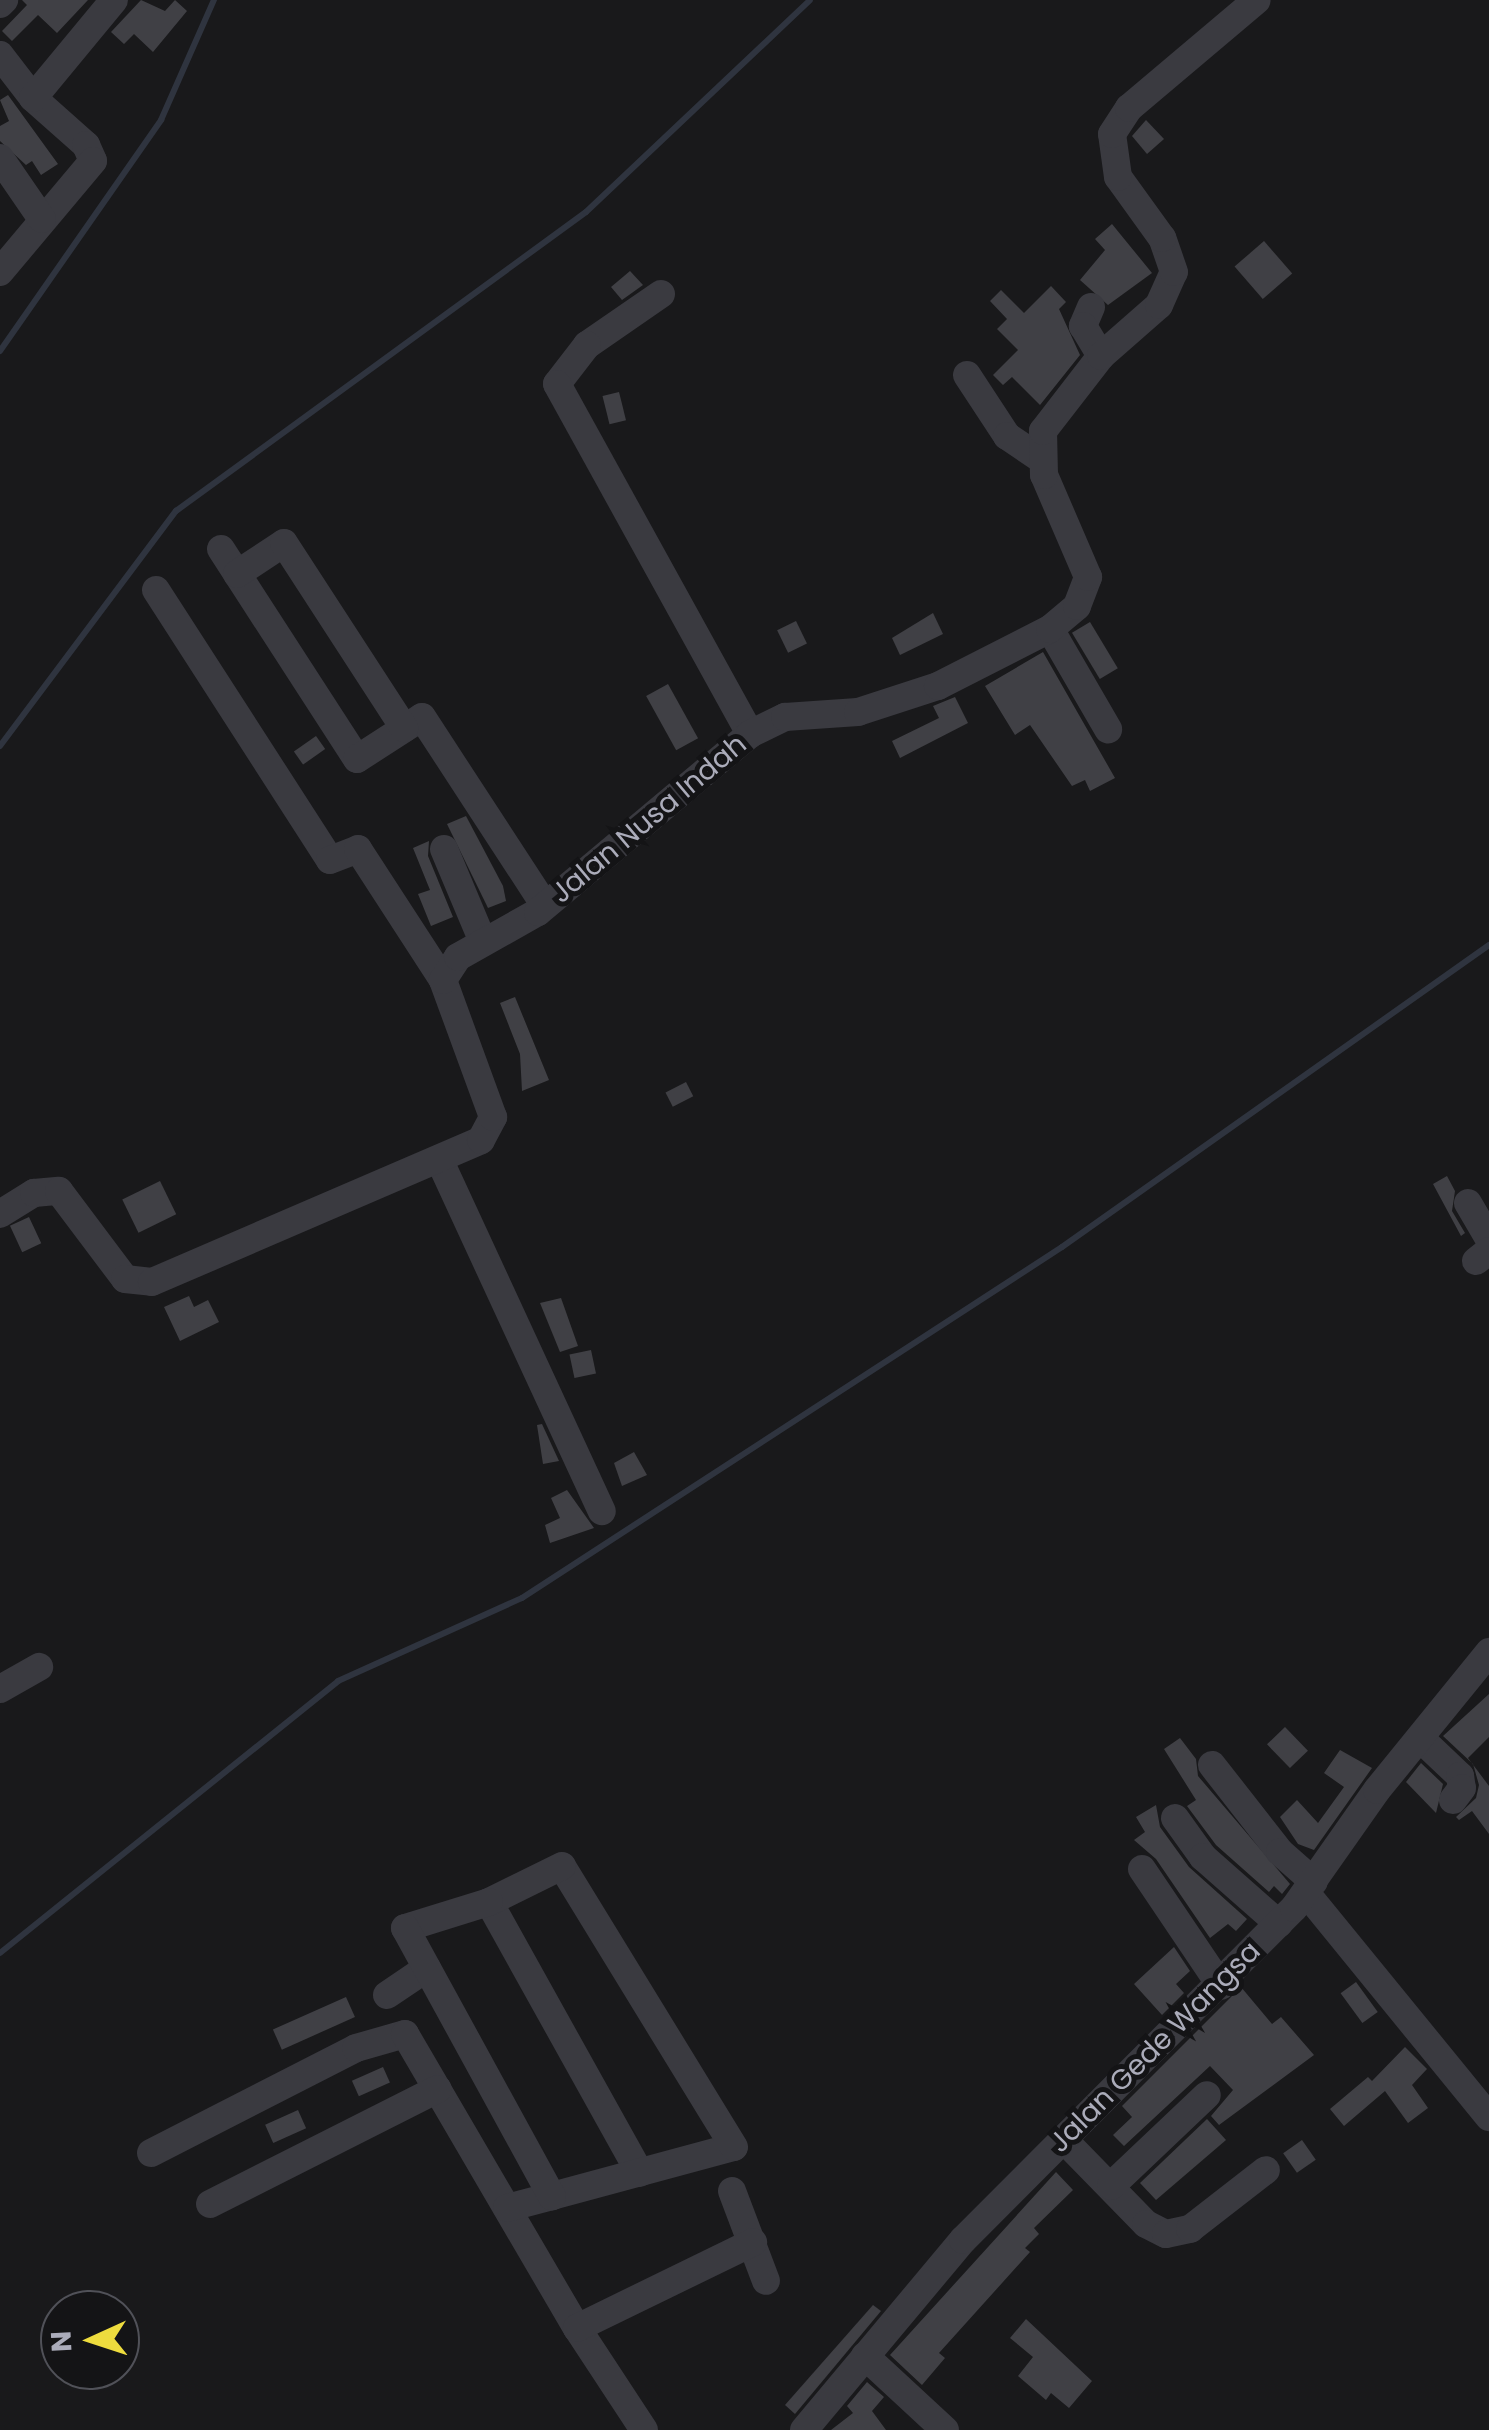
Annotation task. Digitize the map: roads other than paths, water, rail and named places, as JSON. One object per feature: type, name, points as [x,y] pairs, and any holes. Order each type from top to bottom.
[{"type":"street","points":[[33,98],[114,0]]},
{"type":"street","points":[[967,375],[1008,436],[1040,458],[1052,412],[1101,356],[1160,305],[1174,272],[1162,238],[1112,164],[1116,123],[1257,0]]},
{"type":"street","points":[[0,54],[33,98],[86,144],[93,162],[2,265]]},
{"type":"street","points":[[0,158],[42,220]]},
{"type":"street","points":[[660,294],[587,345],[557,384],[750,734]]},
{"type":"street","points":[[1091,307],[1083,326],[1101,356]]},
{"type":"street","name":"Jalan Nusa Indah","points":[[443,980],[458,957],[545,906],[750,734],[785,718],[885,706],[1050,629],[1077,606],[1088,577],[1040,458]]},
{"type":"street","points":[[237,574],[284,543],[404,728]]},
{"type":"street","points":[[221,549],[358,759],[422,716],[545,906]]},
{"type":"street","points":[[0,1214],[34,1194],[59,1190],[125,1279],[152,1282],[481,1140],[493,1118],[443,980],[358,849],[330,860],[156,590]]},
{"type":"street","points":[[1050,629],[1108,729]]},
{"type":"street","points":[[444,849],[483,942]]},
{"type":"street","points":[[439,1158],[602,1511]]},
{"type":"street","points":[[1468,1203],[1485,1250]]},
{"type":"street","name":"Jalan Gede Wangsa","points":[[804,2430],[952,2253],[1279,1924],[1489,1652]]},
{"type":"street","points":[[0,1689],[39,1667]]},
{"type":"street","points":[[1421,1738],[1460,1776],[1462,1788],[1454,1800]]},
{"type":"street","points":[[1212,1765],[1489,2117]]},
{"type":"street","points":[[1175,1818],[1203,1857],[1279,1924]]},
{"type":"street","points":[[507,2208],[734,2148],[562,1866],[489,1902],[404,1928],[552,2196]]},
{"type":"street","points":[[1142,1869],[1220,1986]]},
{"type":"street","points":[[489,1902],[640,2173]]},
{"type":"street","points":[[388,1995],[427,1968]]},
{"type":"street","points":[[151,2153],[395,2032],[406,2034],[577,2328],[644,2430]]},
{"type":"street","points":[[210,2204],[438,2089]]},
{"type":"street","points":[[1111,2186],[1207,2095]]},
{"type":"street","points":[[1064,2140],[1155,2231],[1179,2233],[1266,2170]]},
{"type":"street","points":[[732,2191],[766,2281]]},
{"type":"street","points":[[577,2328],[753,2242]]},
{"type":"street","points":[[864,2356],[945,2430]]},
{"type":"waterway","points":[[0,351],[161,120],[214,0]]},
{"type":"waterway","points":[[0,746],[176,511],[586,212],[810,0]]},
{"type":"waterway","points":[[0,1953],[338,1681],[522,1598],[1062,1247],[1489,945]]}]
